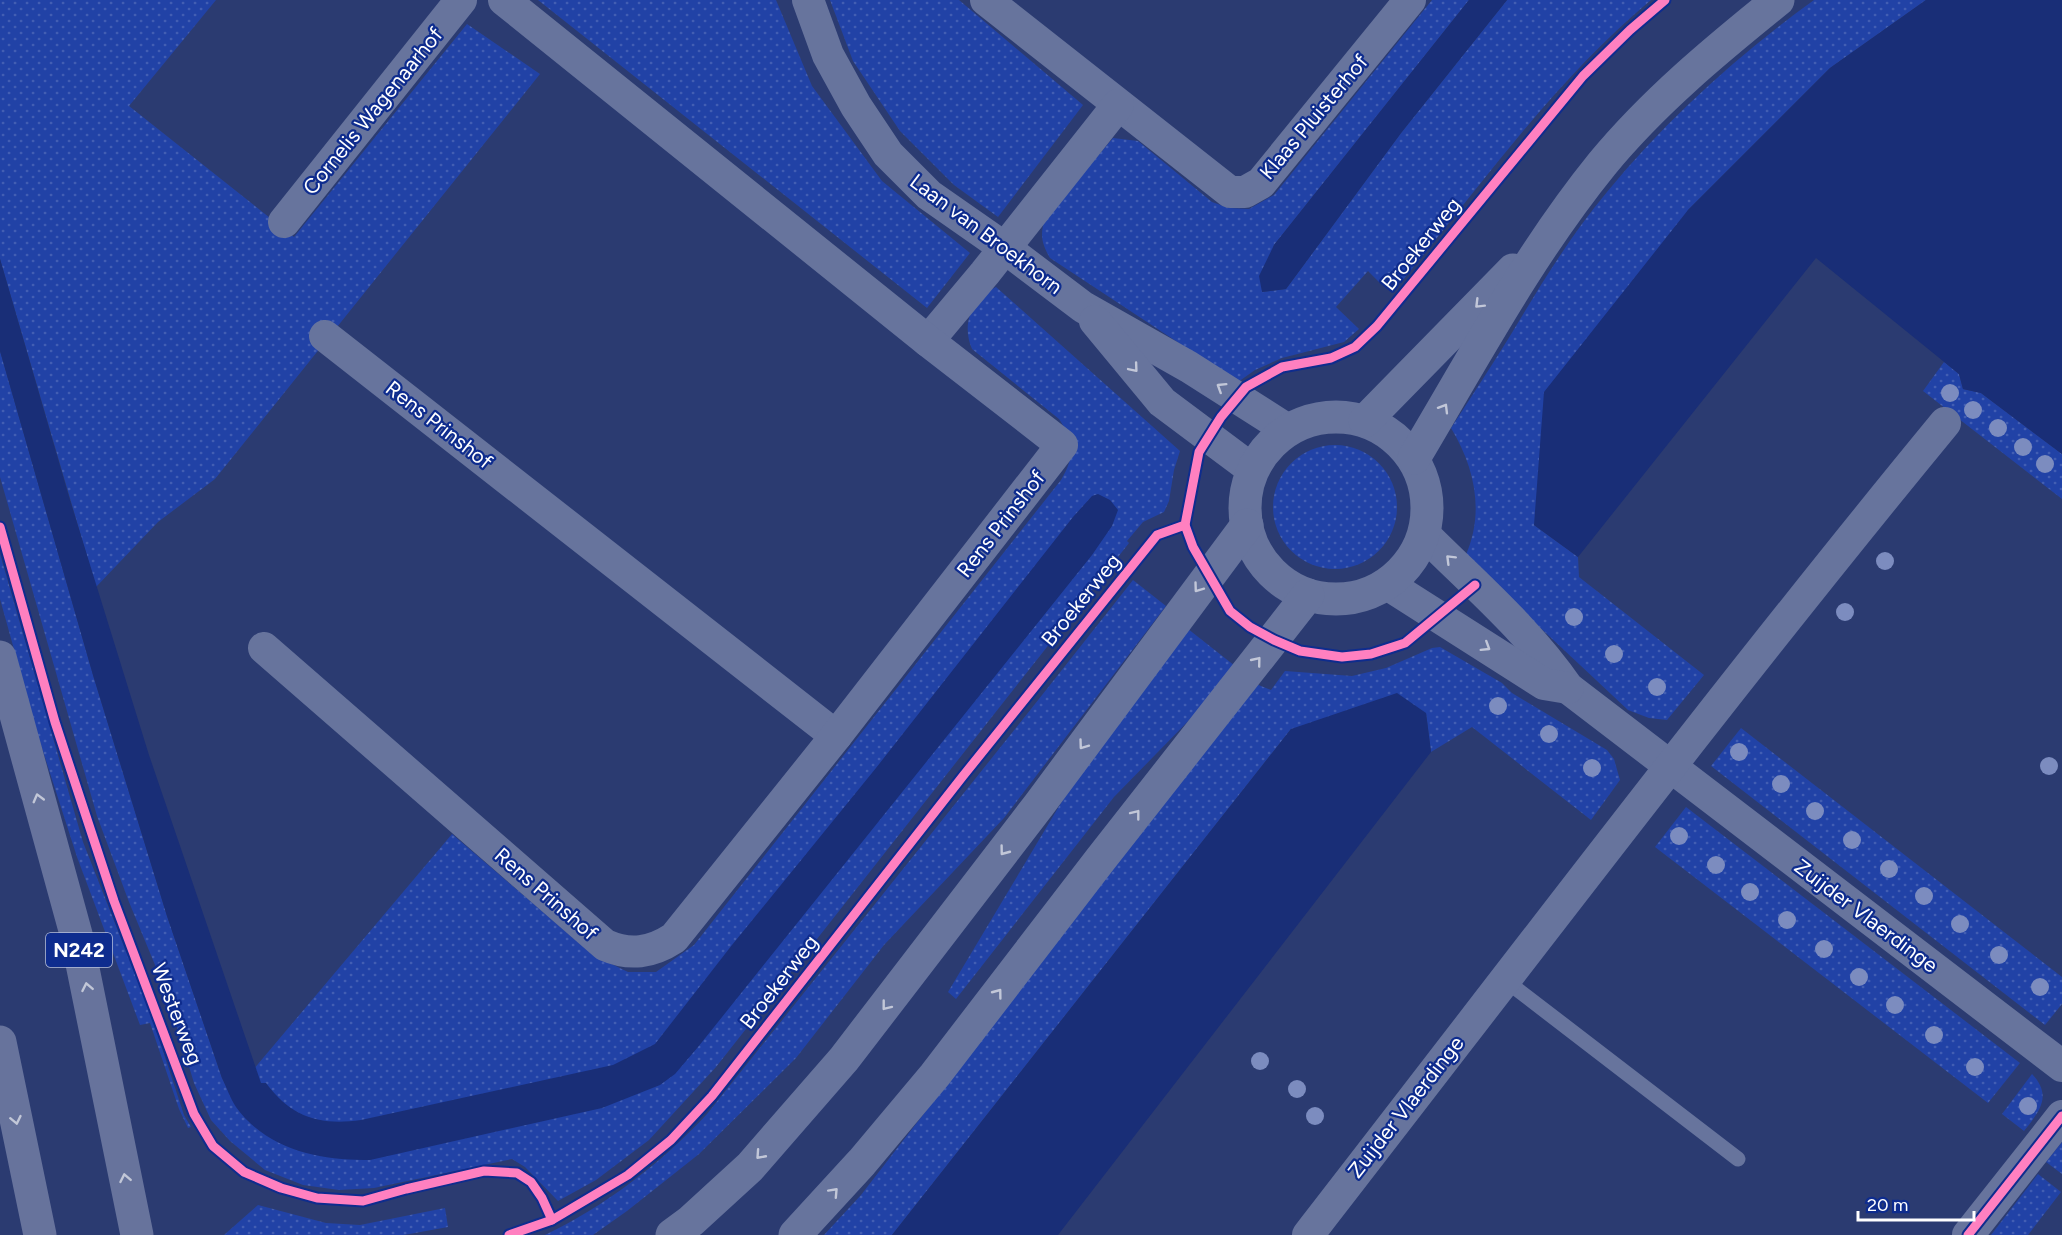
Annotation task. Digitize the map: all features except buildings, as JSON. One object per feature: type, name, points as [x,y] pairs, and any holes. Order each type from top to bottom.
[{"type":"main road","name":"N242","points":[[0,657],[76,934],[137,1235]]},
{"type":"main road","points":[[0,1042],[40,1235]]},
{"type":"street","name":"Cornelis Wagenaarhof","points":[[284,222],[461,0]]},
{"type":"street","name":"Rens Prinshof","points":[[264,648],[605,945],[616,950],[634,953],[660,947],[674,938],[836,736],[1062,445],[928,341],[504,0]]},
{"type":"street","name":"Laan van Broekhorn","points":[[808,0],[828,55],[855,106],[888,154],[929,195],[1005,248],[1083,307],[1189,367],[1288,430]]},
{"type":"street","name":"Klaas Pluisterhof","points":[[986,0],[1230,192],[1245,192],[1261,183],[1410,0]]},
{"type":"street","points":[[1414,458],[1550,232],[1603,163],[1659,102],[1714,52],[1778,0]]},
{"type":"street","points":[[928,341],[1118,105]]},
{"type":"street","points":[[1365,421],[1550,232]]},
{"type":"street","name":"Laan van Broekhorn","points":[[1083,307],[1162,402],[1253,470]]},
{"type":"street","name":"Rens Prinshof","points":[[325,336],[836,736]]},
{"type":"street","points":[[1339,416],[1365,421],[1393,435],[1414,458],[1426,484],[1428,513],[1422,541],[1407,566],[1387,584],[1362,596],[1335,600],[1308,596],[1291,588],[1275,576],[1262,561],[1252,543],[1246,525],[1246,497],[1253,470],[1265,448],[1288,430],[1313,419],[1339,416]]},
{"type":"street","name":"Zuijder Vlaerdinge","points":[[1308,1235],[1670,767],[1832,561],[1945,423]]},
{"type":"street","points":[[672,1235],[691,1221],[750,1167],[844,1059],[1039,805],[1246,525]]},
{"type":"street","name":"Zuijder Vlaerdinge","points":[[1424,534],[1522,633],[1554,668],[1568,688],[2062,1066]]},
{"type":"street","name":"Zuijder Vlaerdinge","points":[[1387,584],[1544,684],[1568,688]]},
{"type":"street","points":[[795,1235],[862,1162],[935,1075],[1100,860],[1308,596]]},
{"type":"street","points":[[1968,1235],[2062,1116]]},
{"type":"lane","points":[[1504,980],[1738,1160]]},
{"type":"shaded area","points":[[0,0],[216,0],[129,106],[294,237],[467,24],[540,74],[215,479],[158,522],[96,587],[0,259]]},
{"type":"shaded area","points":[[538,0],[776,0],[812,86],[882,181],[970,253],[927,308]]},
{"type":"shaded area","points":[[830,0],[959,0],[1083,105],[998,217],[954,185],[900,131],[853,61]]},
{"type":"shaded area","points":[[1432,0],[1469,0],[1274,245],[1262,292],[1286,289],[1401,133],[1507,0],[1651,0],[1616,31],[1551,98],[1403,280],[1391,272],[1379,282],[1368,271],[1336,307],[1359,329],[1344,342],[1282,358],[1255,370],[1238,382],[1050,258],[1042,238],[1045,218],[1113,138],[1138,141],[1212,202],[1229,208],[1249,209],[1274,195]]},
{"type":"shaded area","points":[[1469,0],[1507,0],[1401,133],[1286,289],[1262,292],[1259,276],[1274,245]]},
{"type":"shaded area","points":[[1814,0],[1926,0],[1830,68],[1688,210],[1534,525],[1578,557],[1579,577],[1704,675],[1667,720],[1649,718],[1628,710],[1465,557],[1475,524],[1476,507],[1466,459],[1451,428],[1556,262],[1580,226],[1607,192],[1654,139],[1704,89]]},
{"type":"shaded area","points":[[1926,0],[2062,0],[2062,454],[1981,393],[1963,389],[1959,374],[1816,258],[1578,557],[1534,525],[1544,392],[1688,210],[1830,68]]},
{"type":"shaded area","points":[[0,259],[69,497],[149,755],[261,1083],[266,1083],[276,1095],[296,1111],[320,1120],[346,1122],[361,1120],[613,1065],[655,1044],[1073,517],[1092,496],[1098,494],[1110,500],[1118,510],[1112,526],[1092,555],[675,1074],[660,1085],[602,1108],[370,1160],[314,1155],[279,1143],[263,1134],[236,1107],[222,1078],[167,916],[93,675],[0,351]]},
{"type":"shaded area","points":[[996,287],[1180,451],[1169,501],[1164,512],[1143,522],[1127,541],[1129,543],[716,1067],[649,1140],[596,1180],[558,1201],[525,1167],[512,1159],[374,1188],[339,1190],[303,1185],[265,1170],[230,1141],[211,1120],[194,1083],[167,994],[97,816],[0,477],[0,351],[93,675],[167,916],[222,1078],[231,1096],[452,834],[593,955],[628,972],[656,972],[694,945],[1066,472],[1071,449],[1068,435],[1059,419],[972,349],[968,330],[971,313],[975,305]]},
{"type":"shaded area","points":[[1944,362],[1959,374],[1963,389],[1981,393],[2062,454],[2062,499],[1923,391]]},
{"type":"shaded area","points":[[1335,445],[1359,450],[1379,463],[1392,483],[1397,507],[1392,531],[1379,551],[1359,564],[1335,569],[1311,564],[1291,551],[1278,531],[1273,507],[1278,483],[1291,463],[1311,450]]},
{"type":"shaded area","points":[[0,554],[83,842],[151,1015],[184,1115],[191,1127],[188,1128],[179,1109],[150,1023],[140,1025],[77,857],[39,739],[0,599]]},
{"type":"shaded area","points":[[1133,580],[1166,606],[1004,818],[884,945],[796,1058],[699,1154],[593,1235],[545,1235],[589,1211],[632,1182],[690,1132],[707,1114]]},
{"type":"shaded area","points":[[1183,625],[1235,666],[1198,711],[1114,797],[956,999],[948,992],[1064,798]]},
{"type":"shaded area","points":[[1440,647],[1502,683],[1512,693],[1607,750],[1614,759],[1620,780],[1591,820],[1472,727],[1431,752],[1426,713],[1291,729],[892,1235],[824,1235],[861,1195],[1256,684],[1271,690],[1285,671],[1352,676],[1386,668],[1432,648]]},
{"type":"shaded area","points":[[1397,693],[1426,713],[1431,752],[1058,1235],[892,1235],[1291,729]]},
{"type":"shaded area","points":[[1741,728],[2062,977],[2062,1004],[2045,1025],[1711,766]]},
{"type":"shaded area","points":[[1686,807],[2020,1063],[1988,1103],[1655,847]]},
{"type":"shaded area","points":[[2032,1074],[2042,1090],[2043,1097],[2039,1110],[2024,1131],[2002,1114]]},
{"type":"shaded area","points":[[2062,1142],[2062,1174],[2046,1162]]},
{"type":"shaded area","points":[[2038,1174],[2061,1192],[2028,1235],[1991,1235]]},
{"type":"shaded area","points":[[258,1205],[326,1223],[360,1225],[445,1208],[448,1227],[404,1235],[224,1235]]},
{"type":"cycle path","name":"Broekerweg","points":[[509,1235],[552,1220],[628,1175],[671,1140],[712,1096],[963,776],[1157,535],[1185,525],[1199,452],[1221,417],[1246,387],[1282,367],[1331,358],[1355,347],[1377,326],[1583,76],[1665,0]]},
{"type":"cycle path","points":[[1185,525],[1193,547],[1230,611],[1250,627],[1300,651],[1342,657],[1371,654],[1405,643],[1475,585]]},
{"type":"cycle path","name":"Westerweg","points":[[0,527],[55,722],[114,901],[194,1114],[213,1146],[244,1172],[281,1188],[317,1198],[363,1201],[484,1171],[517,1173],[531,1182],[542,1198],[552,1220]]},
{"type":"cycle path","points":[[1968,1235],[2062,1116]]}]
